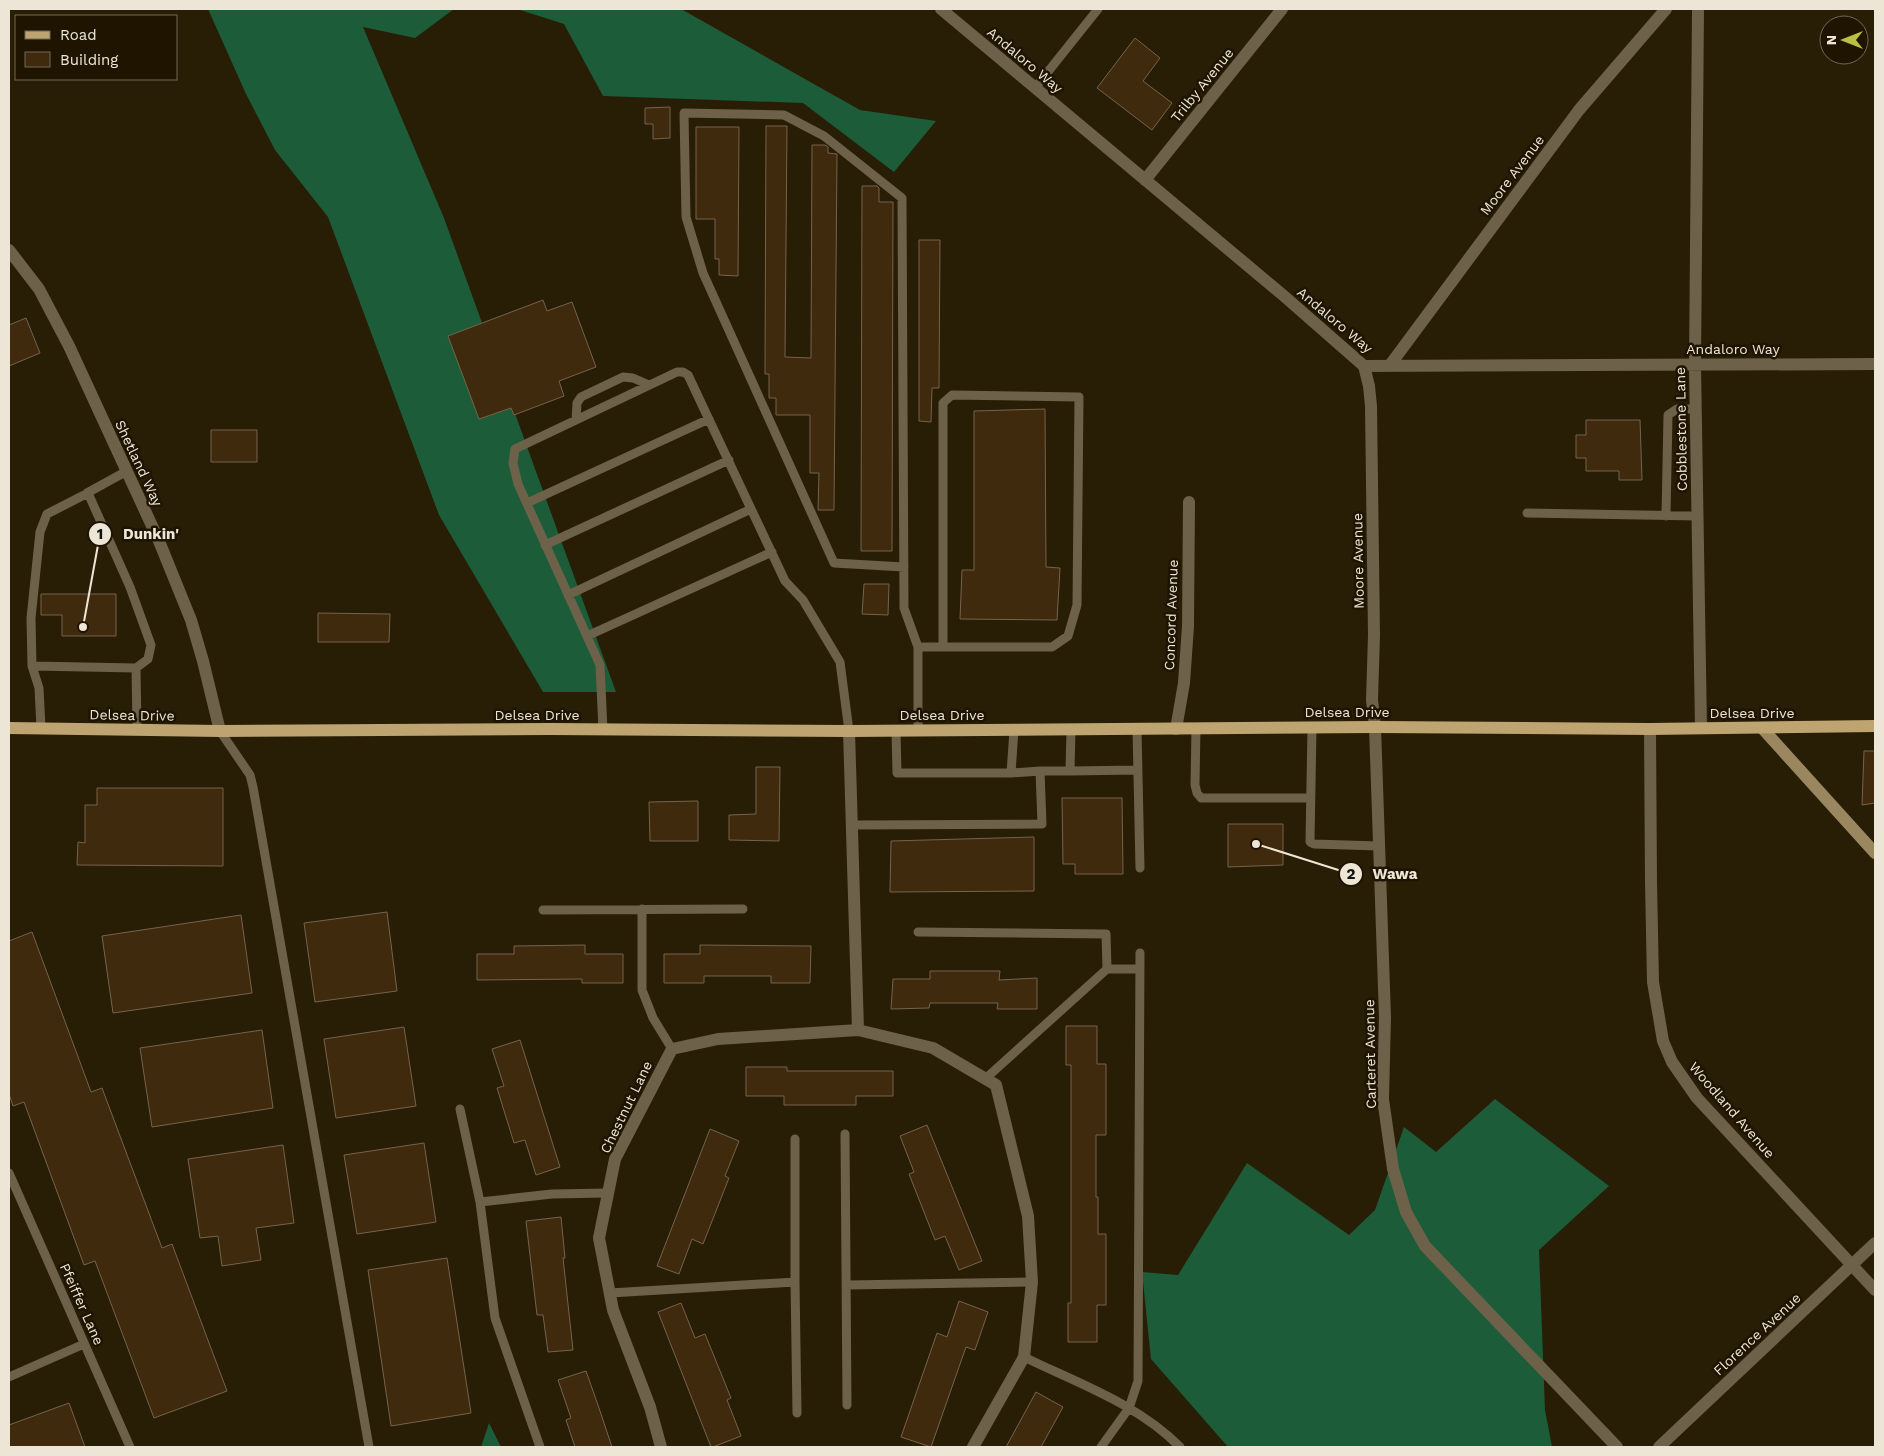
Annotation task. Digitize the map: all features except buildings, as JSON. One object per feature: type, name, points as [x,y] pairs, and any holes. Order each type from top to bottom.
[{"type":"main road","name":"Delsea Drive","points":[[9,728],[220,731],[918,731],[1312,727],[1650,729],[1875,726]]},
{"type":"street","name":"Andaloro Way","points":[[941,9],[1364,366],[1875,364]]},
{"type":"street","name":"Trilby Avenue","points":[[1145,180],[1282,9]]},
{"type":"street","name":"Moore Avenue","points":[[1390,365],[1579,110],[1666,9]]},
{"type":"street","name":"Cobblestone Lane","points":[[1698,9],[1695,364],[1701,728]]},
{"type":"street","name":"Shetland Way","points":[[9,250],[39,289],[57,323],[159,541],[191,620],[204,661],[220,731]]},
{"type":"street","name":"Moore Avenue","points":[[1364,366],[1371,406],[1374,635],[1372,700],[1375,727]]},
{"type":"street","name":"Concord Avenue","points":[[1176,728],[1184,683],[1187,635],[1189,502]]},
{"type":"street","name":"Carteret Avenue","points":[[1375,727],[1386,1017],[1383,1099],[1393,1169],[1406,1212],[1425,1246],[1617,1447]]},
{"type":"street","points":[[1762,728],[1869,839],[1875,853]]},
{"type":"street","name":"Woodland Avenue","points":[[1650,729],[1654,982],[1663,1041],[1672,1062],[1697,1098],[1875,1290]]},
{"type":"street","points":[[849,731],[858,1030]]},
{"type":"street","points":[[672,1049],[718,1038],[858,1030],[933,1048],[996,1085],[1028,1216],[1032,1282],[1024,1357],[973,1447]]},
{"type":"street","name":"Chestnut Lane","points":[[661,1447],[650,1407],[613,1310],[599,1238],[615,1160],[672,1049]]},
{"type":"street","name":"Florence Avenue","points":[[1659,1447],[1875,1243]]},
{"type":"lane","points":[[1035,88],[1098,9]]},
{"type":"lane","points":[[904,567],[834,563],[703,273],[686,217],[684,113],[784,115],[824,136],[902,198],[904,567],[904,608],[918,647],[918,731]]},
{"type":"lane","points":[[603,730],[600,665],[518,484],[513,463],[515,449],[677,372],[683,372],[688,375],[709,418],[785,581],[803,600],[840,662],[849,731]]},
{"type":"lane","points":[[576,420],[577,403],[581,396],[623,376],[633,378],[649,386]]},
{"type":"lane","points":[[918,647],[943,647],[1052,647],[1068,636],[1077,605],[1079,396],[952,396],[943,403],[943,647]]},
{"type":"lane","points":[[1666,516],[1668,415],[1677,409],[1696,408]]},
{"type":"lane","points":[[526,503],[709,418]]},
{"type":"lane","points":[[546,545],[729,460]]},
{"type":"lane","points":[[41,728],[39,688],[32,666],[31,618],[40,532],[47,514],[127,471]]},
{"type":"lane","points":[[32,666],[136,668],[148,659],[151,645],[130,587],[87,493]]},
{"type":"lane","points":[[568,595],[751,508]]},
{"type":"lane","points":[[1527,513],[1698,516]]},
{"type":"lane","points":[[587,636],[772,552]]},
{"type":"lane","points":[[136,668],[137,730]]},
{"type":"lane","points":[[1312,727],[1310,842],[1314,844],[1379,846]]},
{"type":"lane","points":[[1196,728],[1195,785],[1197,794],[1202,798],[1310,798]]},
{"type":"lane","points":[[1070,772],[1071,729]]},
{"type":"lane","points":[[1137,729],[1140,868]]},
{"type":"lane","points":[[1011,772],[1014,730]]},
{"type":"lane","points":[[220,731],[250,775],[253,787],[369,1447]]},
{"type":"lane","points":[[896,731],[896,773],[1138,770]]},
{"type":"lane","points":[[852,825],[1042,824],[1040,771]]},
{"type":"lane","points":[[642,909],[642,990],[653,1018],[672,1049]]},
{"type":"lane","points":[[544,910],[743,909]]},
{"type":"lane","points":[[918,932],[1106,934],[1107,969]]},
{"type":"lane","points":[[1101,1447],[1129,1408],[1138,1381],[1140,952]]},
{"type":"lane","points":[[985,1079],[1107,969],[1140,969]]},
{"type":"lane","points":[[460,1109],[480,1202],[495,1318],[540,1447]]},
{"type":"lane","points":[[845,1134],[847,1405]]},
{"type":"lane","points":[[795,1139],[797,1413]]},
{"type":"lane","name":"Pfeiffer Lane","points":[[9,1173],[130,1447]]},
{"type":"lane","points":[[480,1202],[552,1194],[607,1193]]},
{"type":"lane","points":[[610,1294],[795,1282]]},
{"type":"lane","points":[[846,1284],[1032,1282]]},
{"type":"lane","points":[[9,1377],[84,1344]]},
{"type":"lane","points":[[1024,1357],[1129,1408],[1165,1432],[1180,1447]]},
{"type":"green space","points":[[208,9],[454,9],[415,38],[363,27],[444,218],[616,692],[543,692],[439,515],[328,217],[275,150],[246,94]]},
{"type":"green space","points":[[517,9],[681,9],[860,110],[936,121],[894,172],[803,103],[603,96],[564,24]]},
{"type":"green space","points":[[1495,1099],[1609,1186],[1539,1250],[1545,1410],[1552,1447],[1228,1447],[1151,1359],[1142,1272],[1178,1275],[1247,1163],[1349,1235],[1375,1210],[1404,1127],[1436,1152]]},
{"type":"green space","points":[[489,1423],[501,1447],[481,1447]]},
{"type":"place","name":"Dunkin'","points":[[83,627]]},
{"type":"place","name":"Wawa","points":[[1256,844]]}]
